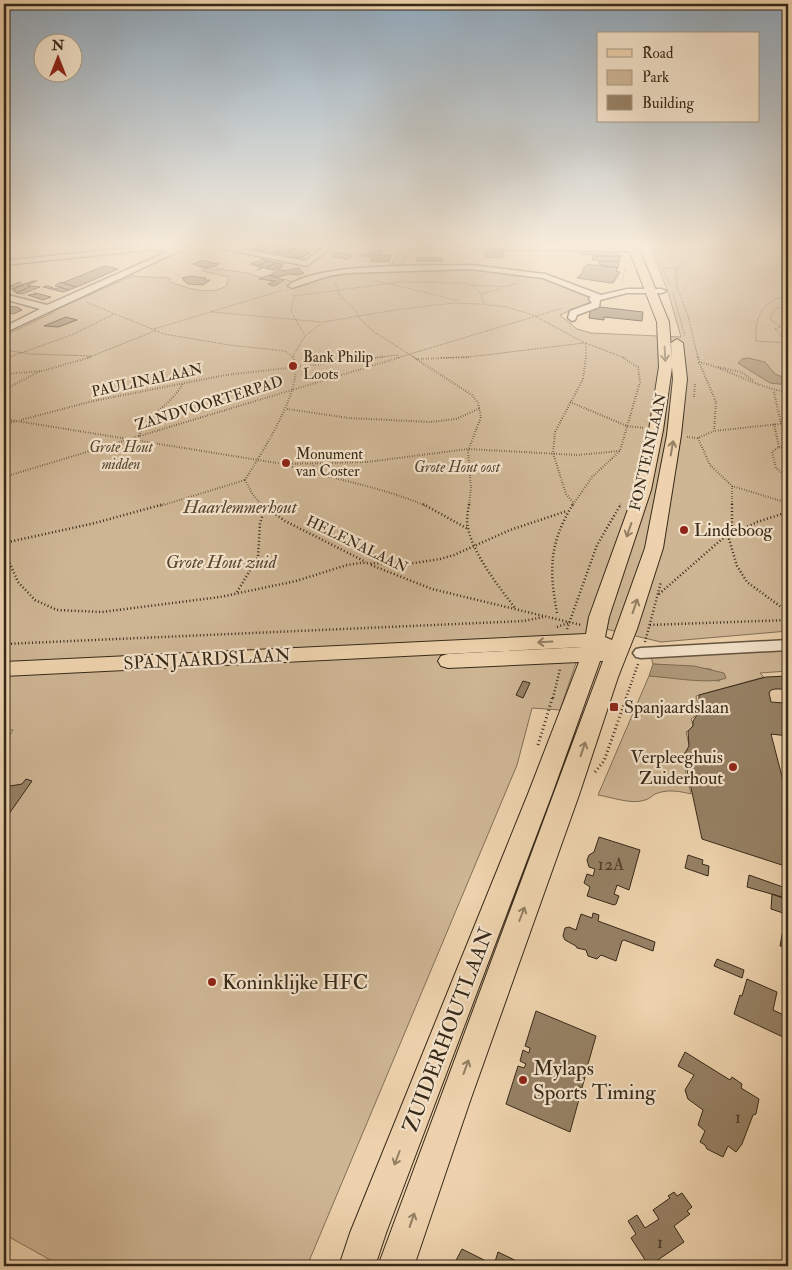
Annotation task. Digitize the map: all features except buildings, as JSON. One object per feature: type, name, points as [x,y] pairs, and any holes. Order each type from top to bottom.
[{"type":"main road","name":"FONTEINLAAN","points":[[593,648],[599,617],[643,490],[656,430],[666,367],[663,322],[664,303]]},
{"type":"main road","name":"FONTEINLAAN","points":[[618,652],[654,548],[674,436],[680,379],[674,322],[669,303]]},
{"type":"main road","name":"SPANJAARDSLAAN","points":[[4,682],[565,640]]},
{"type":"main road","name":"SPANJAARDSLAAN","points":[[4,669],[565,640],[593,648],[618,652]]},
{"type":"main road","name":"ZUIDERHOUTLAAN","points":[[357,1266],[368,1233],[540,794],[593,648]]},
{"type":"main road","name":"ZUIDERHOUTLAAN","points":[[396,1266],[454,1100],[618,652]]},
{"type":"street","points":[[31,303],[48,308]]},
{"type":"street","points":[[4,330],[59,303]]},
{"type":"street","points":[[572,318],[573,313],[596,303]]},
{"type":"street","points":[[644,646],[788,645]]},
{"type":"path","points":[[90,303],[174,336],[206,342],[274,349],[293,356]]},
{"type":"path","points":[[153,329],[239,303]]},
{"type":"path","points":[[292,303],[290,308],[304,334]]},
{"type":"path","points":[[348,303],[355,308],[359,316],[373,331],[472,395],[480,408],[481,422],[470,440],[467,459],[471,482],[467,508],[468,529],[504,595],[516,609]]},
{"type":"path","points":[[210,312],[323,322],[414,307],[450,303]]},
{"type":"path","points":[[477,303],[538,316],[586,343],[618,354],[638,367],[640,382],[620,451],[617,456],[601,466],[573,503],[555,543],[551,564],[551,582],[557,614]]},
{"type":"path","name":"ZANDVOORTERPAD","points":[[4,477],[408,354],[588,303]]},
{"type":"path","points":[[678,303],[688,316],[699,362],[716,402],[714,431]]},
{"type":"path","points":[[767,303],[759,314],[755,330],[756,340],[788,342]]},
{"type":"path","points":[[788,305],[777,308],[770,318],[780,327],[775,329],[788,342]]},
{"type":"path","points":[[4,359],[65,338],[114,314]]},
{"type":"path","points":[[4,543],[102,522],[245,480],[287,409],[297,367],[293,356],[304,334],[323,322]]},
{"type":"path","points":[[4,390],[42,371],[94,356],[156,330]]},
{"type":"path","points":[[416,359],[490,355],[586,343]]},
{"type":"path","points":[[573,503],[566,494],[554,453],[555,432],[583,379],[586,343]]},
{"type":"path","points":[[4,350],[94,356]]},
{"type":"path","name":"PAULINALAAN","points":[[4,426],[93,401],[183,382],[242,372],[353,362],[408,354]]},
{"type":"path","points":[[699,362],[741,372],[756,383],[774,392],[788,392]]},
{"type":"path","points":[[4,374],[42,371]]},
{"type":"path","points":[[139,436],[138,434],[147,424],[177,395],[183,382]]},
{"type":"path","points":[[774,392],[781,424]]},
{"type":"path","points":[[570,402],[627,426]]},
{"type":"path","points":[[287,409],[349,418],[430,422],[456,419],[480,408]]},
{"type":"path","points":[[4,419],[283,464],[309,472],[345,479],[408,498],[429,506],[468,529]]},
{"type":"path","name":"FONTEINLAAN","points":[[627,426],[644,428],[646,419]]},
{"type":"path","points":[[774,424],[778,447]]},
{"type":"path","points":[[674,436],[698,438],[714,431],[788,424]]},
{"type":"path","points":[[698,438],[710,465],[732,486],[788,503]]},
{"type":"path","points":[[788,448],[778,447],[772,452],[776,468],[787,476],[788,484]]},
{"type":"path","points":[[283,464],[374,462],[468,449],[577,455],[620,451]]},
{"type":"path","points":[[309,472],[315,464]]},
{"type":"path","name":"HELENALAAN","points":[[245,480],[253,495],[265,508],[285,521],[369,564],[398,578],[432,589],[544,617],[565,640]]},
{"type":"path","points":[[732,486],[730,545],[740,574],[760,592],[788,612]]},
{"type":"path","name":"FONTEINLAAN","points":[[565,640],[597,545],[625,497]]},
{"type":"path","points":[[237,592],[255,564],[259,554],[260,519],[265,508]]},
{"type":"path","points":[[4,550],[10,569],[25,593],[43,606],[62,612],[102,612],[220,597],[296,581],[347,565],[423,563],[454,555],[510,530],[568,511]]},
{"type":"path","points":[[659,594],[709,549],[730,534],[757,522],[788,512]]},
{"type":"path","name":"SPANJAARDSLAAN","points":[[4,644],[524,621],[544,617]]},
{"type":"path","points":[[567,795],[592,775],[604,760],[650,625],[788,620]]},
{"type":"path","points":[[536,753],[542,726],[559,676],[565,640]]},
{"type":"green space","points":[[70,303],[588,303],[560,315],[577,329],[591,333],[681,337],[671,303],[788,303],[788,631],[661,642],[589,625],[560,710],[532,708],[517,765],[307,1266],[61,1266],[4,1234],[4,735],[8,738],[13,730],[4,730],[4,335]]},
{"type":"green space","points":[[788,649],[788,671],[760,673],[764,677],[696,696],[700,713],[691,719],[694,727],[686,732],[690,749],[682,755],[691,794],[678,791],[664,791],[646,800],[634,802],[598,795],[649,676],[720,681],[711,669],[653,664],[651,657]]},
{"type":"shaded area","points":[[748,358],[765,362],[775,374],[788,379],[788,385],[770,383],[738,363],[742,359]]},
{"type":"shaded area","points":[[653,664],[694,666],[724,673],[726,678],[700,681],[649,676]]},
{"type":"place","name":"Bank Philip Loots","points":[[293,366]]},
{"type":"place","name":"Monument van Coster","points":[[286,463]]},
{"type":"place","name":"Lindeboog","points":[[684,530]]},
{"type":"place","name":"Spanjaardslaan","points":[[614,707]]},
{"type":"place","name":"Verpleeghuis Zuiderhout","points":[[733,767]]},
{"type":"place","name":"Koninklijke HFC","points":[[212,982]]},
{"type":"place","name":"Mylaps Sports Timing","points":[[523,1080]]},
{"type":"park label","name":"Grote Hout midden","points":[[121,456]]},
{"type":"park label","name":"Grote Hout oost","points":[[457,467]]},
{"type":"park label","name":"Haarlemmerhout","points":[[240,507]]},
{"type":"park label","name":"Grote Hout zuid","points":[[221,562]]}]
